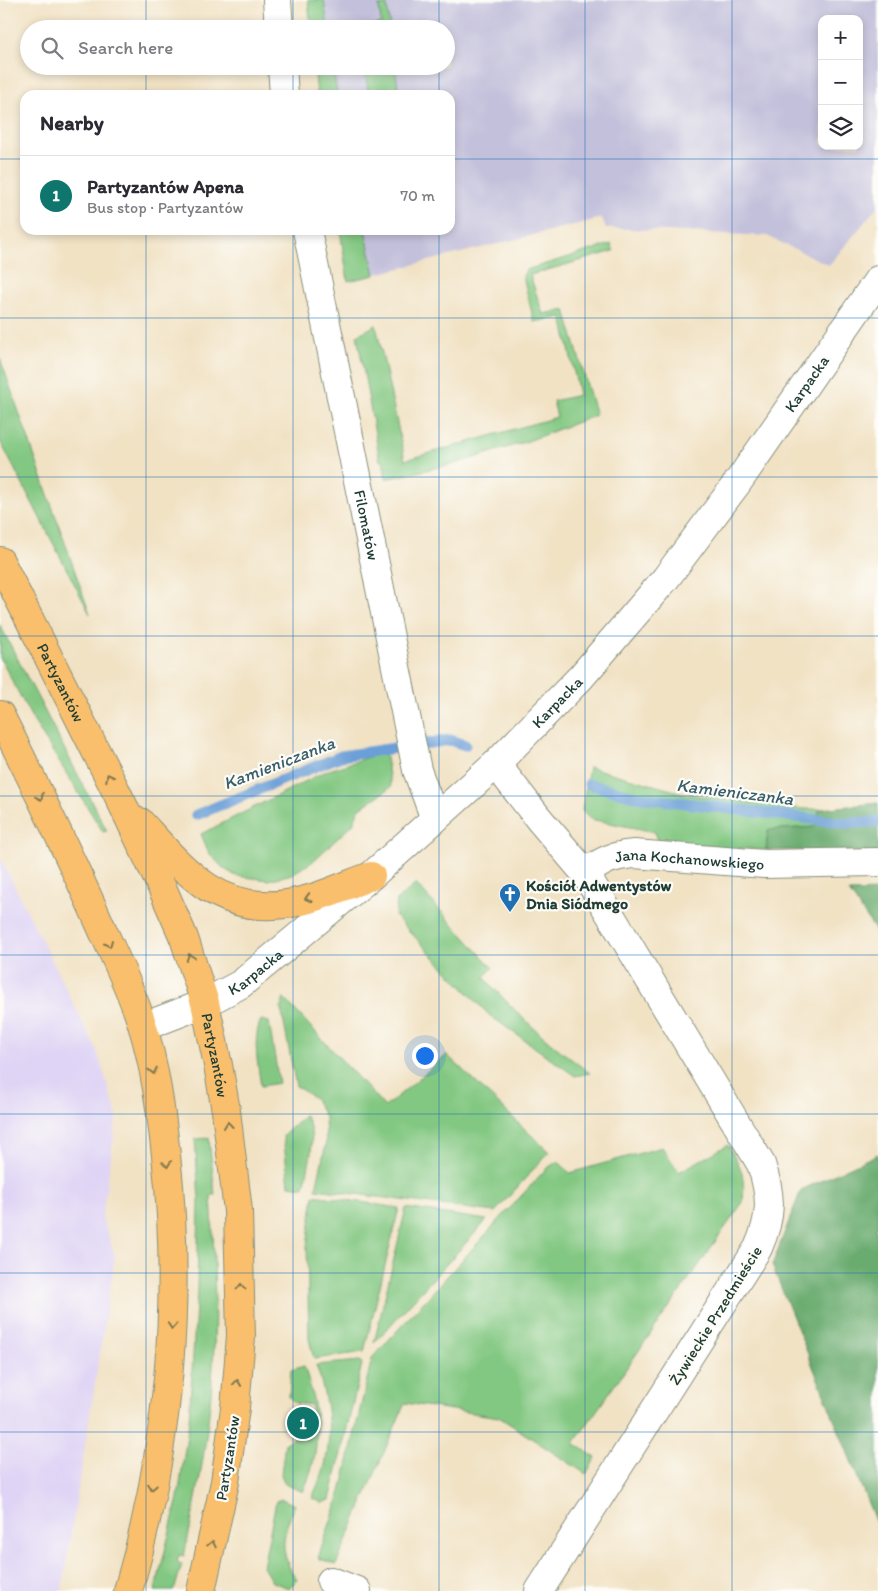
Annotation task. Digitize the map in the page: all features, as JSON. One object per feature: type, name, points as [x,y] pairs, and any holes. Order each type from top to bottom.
[{"type":"main road","name":"Partyzantów","points":[[0,561],[121,801],[184,938],[205,1004],[218,1065],[226,1111],[238,1211],[241,1336],[235,1408],[225,1482],[201,1591]]},
{"type":"main road","points":[[0,716],[80,878],[134,1000],[143,1027],[160,1106],[168,1178],[173,1311],[168,1380],[155,1472],[139,1556],[128,1591]]},
{"type":"main road","points":[[121,801],[172,857],[195,878],[220,895],[239,903],[263,906],[288,904],[324,894],[370,876]]},
{"type":"street","points":[[277,0],[278,20]]},
{"type":"street","points":[[283,75],[284,90]]},
{"type":"street","name":"Filomatów","points":[[308,235],[417,770],[435,819]]},
{"type":"street","name":"Karpacka","points":[[143,1027],[205,1004],[248,978],[370,876],[496,764],[581,676],[666,578],[738,482],[878,280]]},
{"type":"street","points":[[496,764],[585,873]]},
{"type":"street","name":"Jana Kochanowskiego","points":[[585,873],[605,859],[634,854],[764,864],[878,862]]},
{"type":"street","name":"Żywieckie Przedmieście","points":[[539,1591],[758,1248],[767,1229],[770,1206],[768,1186],[761,1164],[585,873]]},
{"type":"street","points":[[331,1581],[356,1591]]},
{"type":"shaded area","points":[[308,0],[878,0],[878,206],[829,265],[767,236],[606,228],[602,218],[348,281],[341,235],[455,235],[455,90],[316,90],[315,75],[455,75],[455,20],[310,20]]},
{"type":"shaded area","points":[[0,857],[97,1051],[117,1115],[102,1217],[115,1256],[62,1591],[0,1591]]},
{"type":"green space","points":[[308,0],[324,0],[327,20],[310,20]]},
{"type":"green space","points":[[387,5],[389,20],[381,20],[379,6]]},
{"type":"green space","points":[[315,75],[334,75],[336,90],[316,90]]},
{"type":"green space","points":[[366,75],[396,75],[398,90],[368,90]]},
{"type":"green space","points":[[341,235],[366,235],[375,275],[348,281]]},
{"type":"green space","points":[[611,244],[614,251],[530,275],[543,314],[565,310],[596,415],[528,441],[458,463],[386,479],[383,460],[380,461],[357,335],[376,325],[405,460],[557,417],[553,401],[579,395],[562,317],[534,322],[523,276],[526,270]]},
{"type":"green space","points":[[0,358],[90,614],[0,441]]},
{"type":"green space","points":[[0,625],[107,831],[103,832],[33,720],[0,658]]},
{"type":"green space","points":[[385,752],[391,787],[359,809],[353,824],[312,862],[292,874],[269,880],[236,876],[223,868],[209,853],[201,834],[326,771]]},
{"type":"green space","points":[[589,767],[686,794],[804,809],[820,809],[815,827],[768,830],[766,850],[683,845],[658,841],[655,832],[590,819],[582,810]]},
{"type":"green space","points":[[878,803],[878,852],[766,850],[768,830],[815,827],[820,809]]},
{"type":"green space","points":[[416,884],[493,968],[484,977],[534,1028],[590,1073],[575,1076],[489,1015],[395,916],[397,900]]},
{"type":"green space","points":[[878,891],[878,934],[849,892]]},
{"type":"green space","points":[[284,998],[385,1107],[447,1055],[549,1152],[495,1212],[316,1189],[326,1143],[325,1117],[314,1098],[296,1086],[281,1008]]},
{"type":"green space","points":[[261,1020],[269,1022],[279,1083],[261,1086],[256,1044],[258,1027]]},
{"type":"green space","points":[[305,1115],[309,1123],[312,1141],[304,1187],[289,1185],[283,1136]]},
{"type":"green space","points":[[209,1138],[215,1195],[211,1195],[215,1320],[209,1415],[193,1516],[184,1556],[179,1555],[177,1562],[182,1564],[174,1591],[155,1591],[178,1498],[189,1421],[197,1289],[199,1200],[195,1139]]},
{"type":"green space","points":[[728,1145],[742,1172],[743,1202],[574,1443],[596,1458],[586,1474],[499,1417],[405,1403],[336,1565],[318,1558],[341,1492],[372,1358],[546,1169],[558,1161],[570,1173],[662,1147],[679,1172]]},
{"type":"green space","points":[[878,1154],[878,1226],[875,1228],[878,1237],[878,1528],[772,1265],[801,1190]]},
{"type":"green space","points":[[314,1195],[399,1208],[364,1352],[314,1359],[309,1339],[307,1246]]},
{"type":"green space","points":[[406,1208],[487,1220],[374,1343]]},
{"type":"green space","points":[[360,1361],[362,1364],[330,1500],[322,1503],[312,1498],[325,1465],[329,1427],[326,1402],[316,1365]]},
{"type":"green space","points":[[304,1366],[313,1398],[317,1429],[314,1460],[303,1492],[285,1484],[281,1475],[285,1443],[293,1438],[308,1439],[312,1405],[295,1403],[289,1397],[291,1370]]},
{"type":"green space","points":[[282,1499],[295,1505],[287,1525],[284,1543],[287,1561],[297,1580],[289,1588],[272,1582],[263,1567],[276,1501]]},
{"type":"waterway","name":"Kamieniczanka","points":[[196,815],[341,756],[450,740],[465,745]]},
{"type":"waterway","name":"Kamieniczanka","points":[[589,784],[637,797],[844,823],[878,822]]},
{"type":"place","name":"Kościół Adwentystów Dnia Siódmego","points":[[510,913]]},
{"type":"place","name":"Partyzantów Apena","points":[[303,1423]]}]
